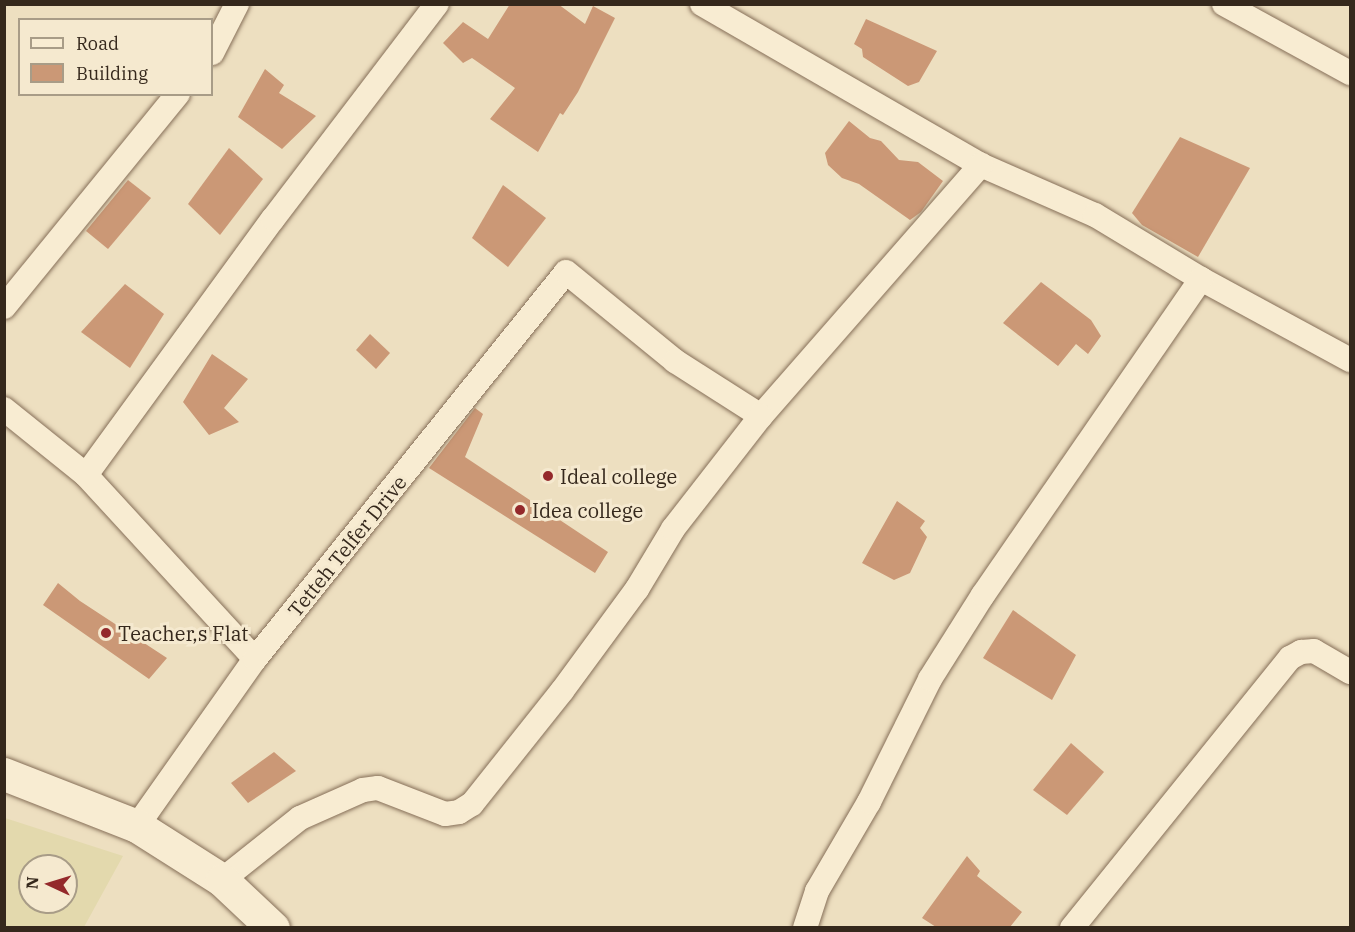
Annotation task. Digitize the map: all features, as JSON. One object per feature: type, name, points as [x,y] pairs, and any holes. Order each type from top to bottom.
[{"type":"street","points":[[213,51],[237,4]]},
{"type":"street","points":[[86,475],[273,219],[437,4]]},
{"type":"street","points":[[702,4],[981,165],[1095,215],[1201,279],[1350,360]]},
{"type":"street","points":[[1224,4],[1350,73]]},
{"type":"street","points":[[4,307],[176,96]]},
{"type":"street","points":[[222,880],[300,818],[363,789],[378,788],[445,814],[459,812],[472,804],[562,691],[637,590],[673,529],[761,416],[981,165]]},
{"type":"street","name":"Tetteh Telfer Drive","points":[[137,826],[255,659],[566,272],[675,361],[761,416]]},
{"type":"street","points":[[805,927],[817,891],[869,801],[930,679],[983,595],[1201,279]]},
{"type":"street","points":[[4,409],[86,475],[255,659]]},
{"type":"street","points":[[1072,927],[1290,658],[1301,652],[1314,651],[1350,672]]},
{"type":"street","points":[[4,774],[137,826],[222,880],[273,927]]},
{"type":"shaded area","points":[[5,818],[123,856],[84,927],[5,927]]},
{"type":"building","points":[[510,4],[558,4],[585,24],[593,6],[615,18],[578,92],[563,115],[560,113],[538,152],[490,119],[515,88],[472,58],[463,63],[443,43],[463,22],[488,39]]},
{"type":"building","points":[[866,19],[937,51],[919,82],[908,86],[863,57],[862,49],[854,44]]},
{"type":"building","points":[[265,69],[284,85],[279,93],[316,116],[282,149],[238,117]]},
{"type":"building","points":[[849,121],[870,138],[881,141],[899,160],[918,162],[943,181],[921,212],[910,220],[859,184],[842,178],[828,165],[825,153]]},
{"type":"building","points":[[1180,137],[1250,168],[1198,257],[1142,225],[1132,213]]},
{"type":"building","points":[[229,148],[263,179],[220,235],[188,204]]},
{"type":"building","points":[[128,180],[151,198],[108,249],[86,231]]},
{"type":"building","points":[[503,185],[546,218],[508,267],[472,238]]},
{"type":"building","points":[[1041,282],[1091,320],[1101,336],[1088,354],[1076,344],[1058,366],[1003,323]]},
{"type":"building","points":[[125,284],[164,314],[130,368],[81,332]]},
{"type":"building","points":[[370,334],[390,353],[376,369],[356,350]]},
{"type":"building","points":[[212,354],[248,379],[224,408],[239,422],[209,435],[183,402]]},
{"type":"building","name":"Idea college","points":[[475,408],[483,414],[465,457],[608,552],[595,573],[429,468]]},
{"type":"building","points":[[897,501],[925,521],[920,528],[927,537],[910,573],[894,580],[862,563]]},
{"type":"building","name":"Teacher,s Flat","points":[[58,583],[80,601],[167,658],[149,679],[43,605]]},
{"type":"building","points":[[1013,610],[1076,655],[1052,700],[983,658]]},
{"type":"building","points":[[1071,743],[1104,772],[1067,815],[1033,790]]},
{"type":"building","points":[[274,752],[296,771],[248,803],[231,783]]},
{"type":"building","points":[[967,856],[980,871],[977,876],[1022,912],[1010,927],[936,927],[922,918]]},
{"type":"place","name":"Ideal college","points":[[548,476]]},
{"type":"place","name":"Idea college","points":[[520,510]]},
{"type":"place","name":"Teacher,s Flat","points":[[106,633]]}]
